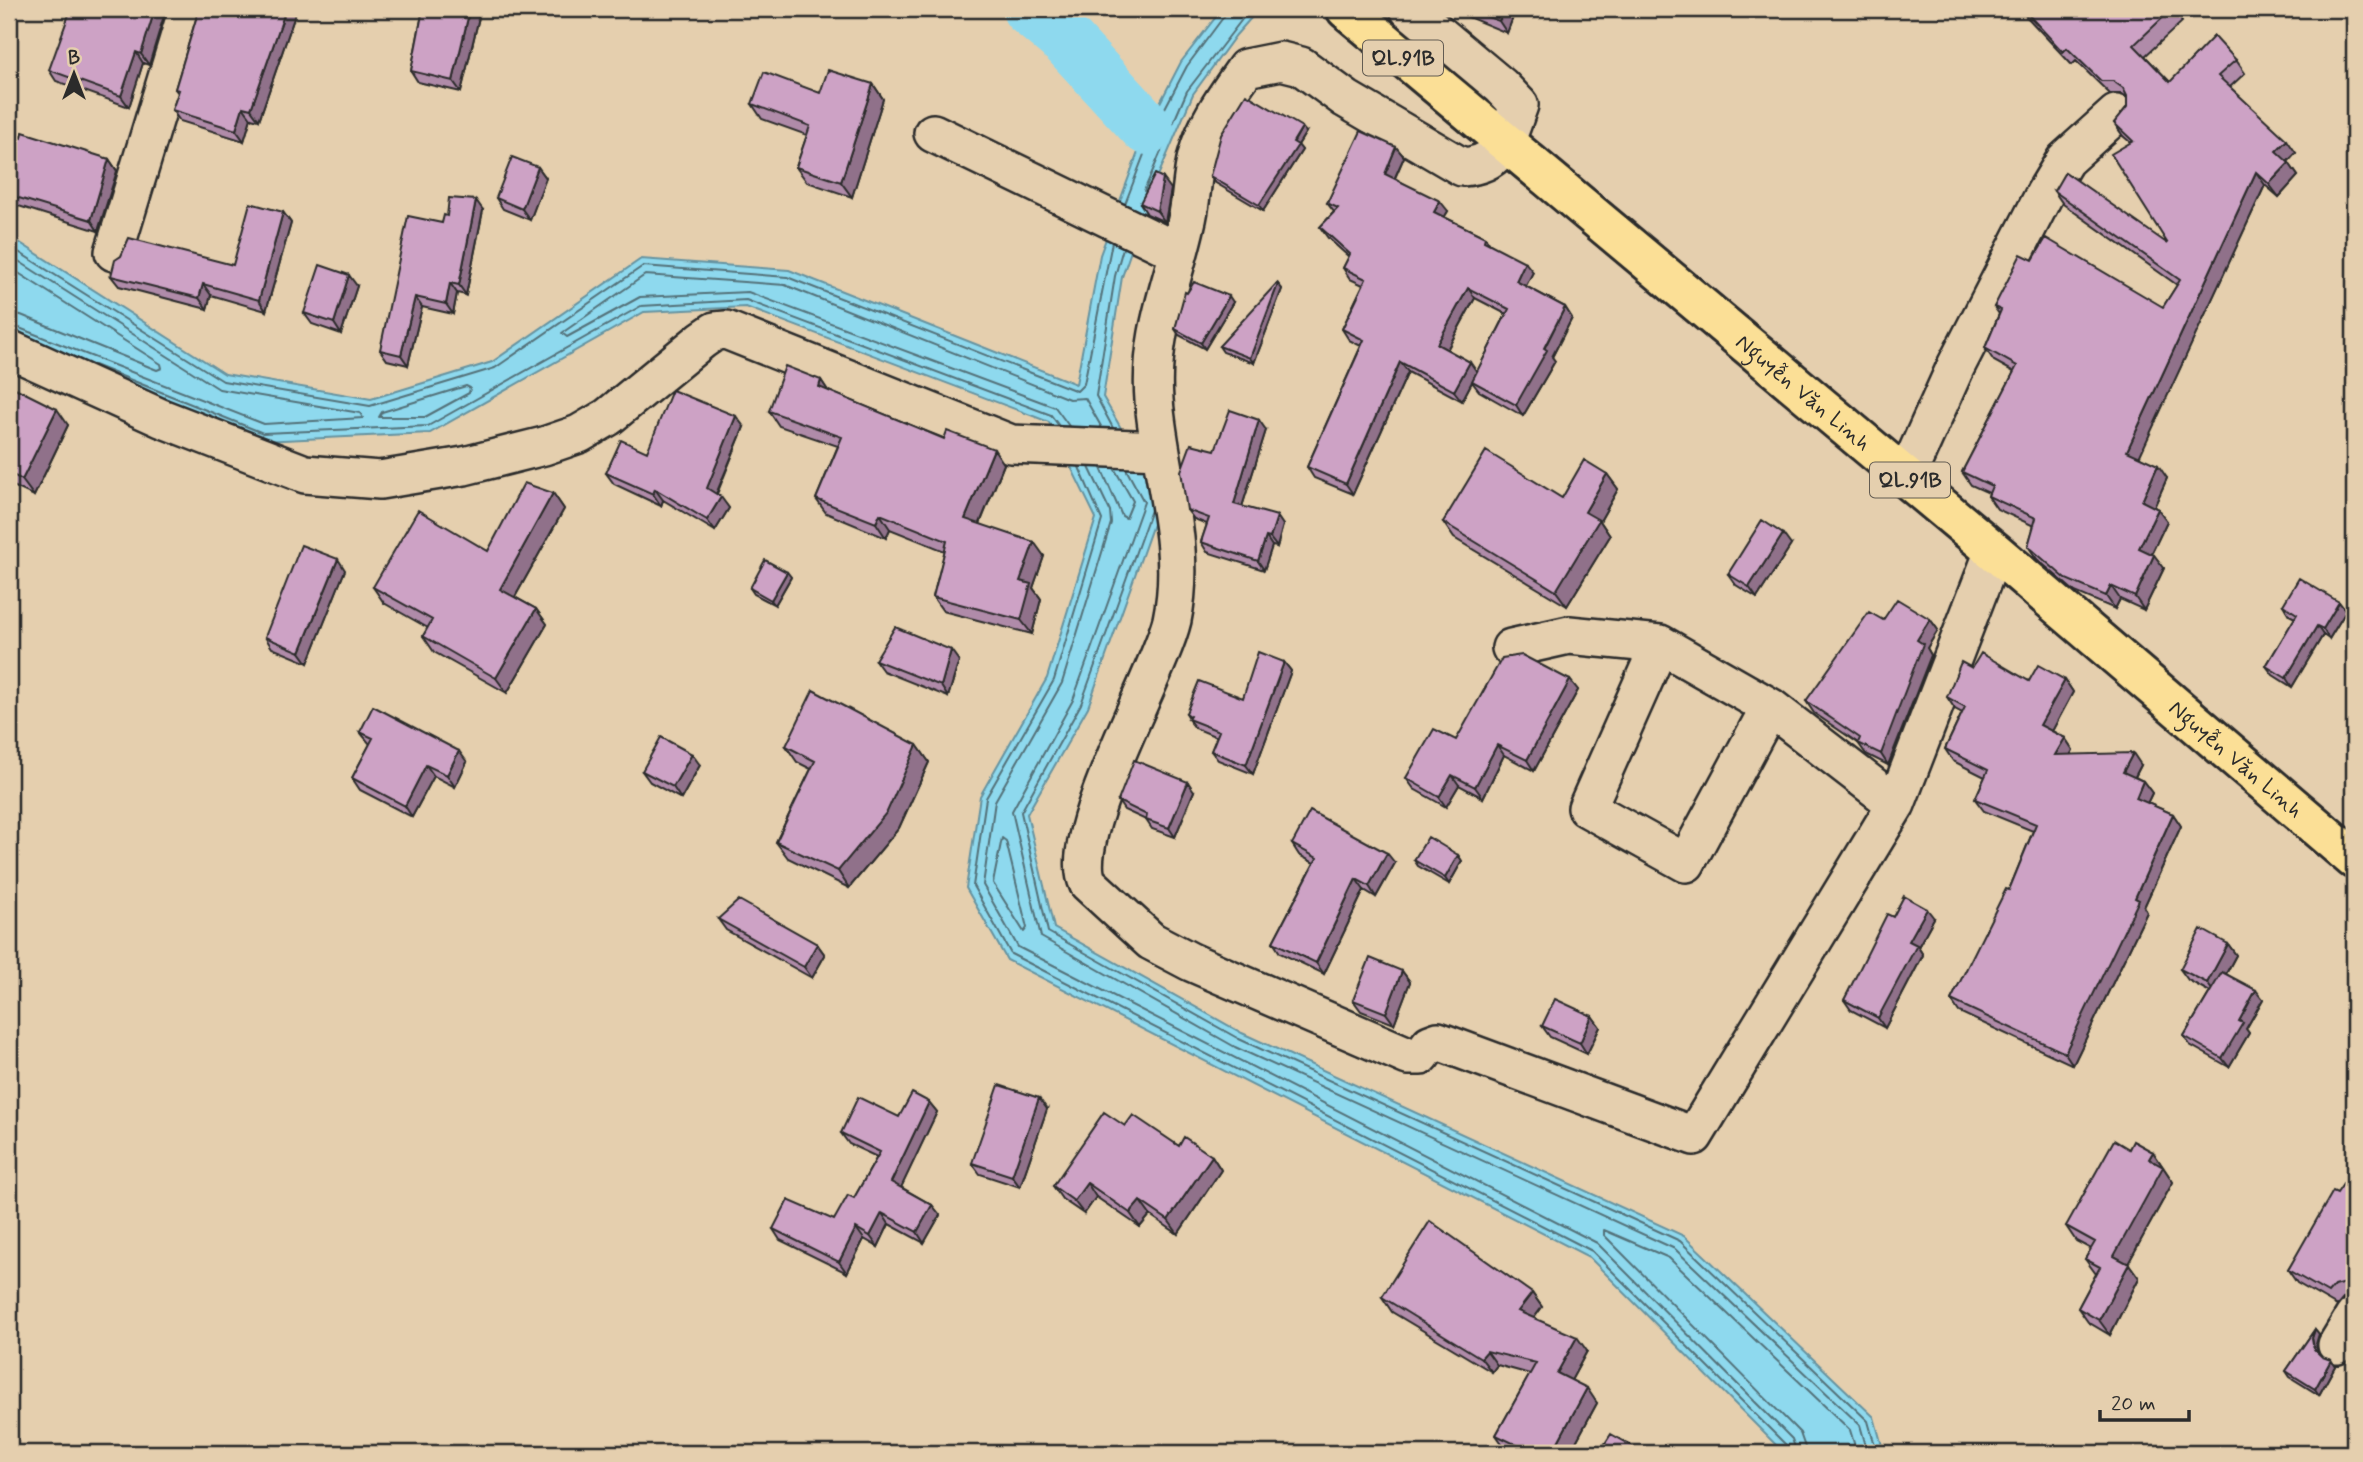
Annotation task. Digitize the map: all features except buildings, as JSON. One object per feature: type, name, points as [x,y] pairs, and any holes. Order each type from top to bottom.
[{"type":"highway","name":"Nguyễn Văn Linh","points":[[1346,9],[1504,144],[1994,551],[2354,859]]},
{"type":"street","points":[[114,252],[188,9]]},
{"type":"street","points":[[1409,9],[1501,86],[1519,105],[1504,144],[1492,160],[1481,166],[1462,167],[1346,99],[1301,66],[1281,61],[1254,65],[1246,68],[1206,132],[1197,156],[1187,223],[1164,245],[1148,449],[1178,554],[1179,576],[1171,623],[1126,729],[1089,832],[1082,872],[1088,883],[1111,907],[1141,932],[1191,962],[1408,1056],[1421,1056],[1430,1044],[1438,1041],[1694,1136],[1896,804],[1994,551]]},
{"type":"street","points":[[1906,477],[1955,366],[2045,193],[2065,160],[2116,114]]},
{"type":"street","points":[[933,133],[1164,245]]},
{"type":"street","points":[[9,349],[161,418],[305,474],[336,478],[380,480],[464,466],[579,434],[608,417],[702,340],[715,331],[726,330],[1011,444],[1042,448],[1148,449]]},
{"type":"street","points":[[1511,648],[1569,635],[1660,644],[1770,707],[1896,804]]},
{"type":"street","points":[[1660,644],[1587,808],[1686,863],[1770,707]]},
{"type":"water","points":[[1222,9],[1259,9],[1236,35],[1193,94],[1152,190],[1122,277],[1103,397],[1162,499],[1088,707],[1027,814],[1054,928],[1242,1033],[1684,1236],[1874,1417],[1884,1453],[1784,1453],[1589,1257],[1007,960],[966,888],[980,796],[1047,678],[1096,518],[1049,422],[746,307],[644,312],[430,433],[262,441],[9,339],[9,239],[14,239],[225,374],[371,399],[492,362],[641,259],[789,270],[1076,384],[1100,255],[1147,128],[1181,62]]},
{"type":"waterway","points":[[1029,9],[1067,41],[1147,128]]}]
